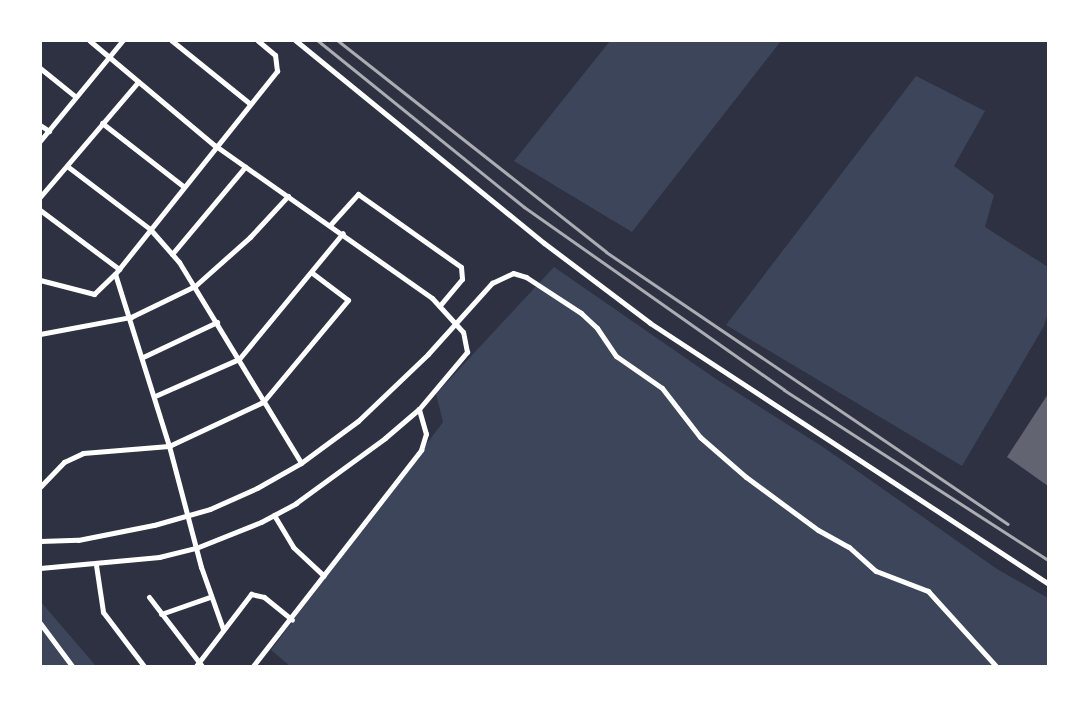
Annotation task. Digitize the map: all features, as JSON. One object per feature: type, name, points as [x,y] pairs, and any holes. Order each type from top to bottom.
[{"type":"street","points":[[40,568],[96,565],[196,548],[274,515],[365,455],[419,409],[467,352],[465,336],[457,324],[439,306],[343,233],[214,145],[89,40]]},
{"type":"street","points":[[40,141],[123,40]]},
{"type":"street","points":[[171,40],[249,103]]},
{"type":"street","points":[[40,280],[94,294],[117,272],[278,64],[274,55],[257,40]]},
{"type":"street","points":[[295,40],[544,243],[650,323],[1048,583]]},
{"type":"street","points":[[40,68],[76,97]]},
{"type":"street","points":[[41,197],[138,82]]},
{"type":"street","points":[[102,123],[183,186]]},
{"type":"street","points":[[40,125],[49,131]]},
{"type":"street","points":[[67,165],[150,229],[172,254],[195,286],[301,463]]},
{"type":"street","points":[[172,254],[245,167]]},
{"type":"street","points":[[330,225],[351,196],[358,194],[461,267],[462,279],[439,306]]},
{"type":"street","points":[[40,334],[131,317],[195,286],[250,237],[288,196]]},
{"type":"street","points":[[40,210],[117,272],[155,396],[210,597],[223,629]]},
{"type":"street","points":[[155,396],[239,359],[343,233]]},
{"type":"street","points":[[40,487],[64,462],[83,453],[169,446],[263,402],[348,300],[311,272]]},
{"type":"street","points":[[40,541],[112,535],[187,516],[234,500],[301,463],[384,399],[502,276],[513,273],[526,277],[581,313],[597,328],[616,357],[662,388],[700,437],[746,477],[818,531],[849,547],[876,572],[928,591],[996,666]]},
{"type":"street","points":[[142,357],[217,322]]},
{"type":"street","points":[[252,666],[292,620],[421,450],[426,434],[419,409]]},
{"type":"street","points":[[274,515],[293,547],[324,576]]},
{"type":"street","points":[[96,565],[103,612],[144,666]]},
{"type":"street","points":[[149,597],[199,665],[223,629],[254,592],[292,620]]},
{"type":"street","points":[[161,614],[210,597]]},
{"type":"street","points":[[40,623],[72,666]]},
{"type":"shaded area","points":[[610,41],[781,41],[632,232],[514,161]]},
{"type":"shaded area","points":[[916,76],[985,111],[954,166],[994,195],[985,227],[1048,267],[1048,313],[1044,326],[962,466],[726,325]]},
{"type":"shaded area","points":[[554,267],[716,379],[826,449],[997,569],[1048,598],[1048,666],[290,666],[271,650],[443,422],[436,394]]},
{"type":"shaded area","points":[[41,602],[96,666],[41,666]]},
{"type":"building","points":[[1048,394],[1048,486],[1007,457]]},
{"type":"railway","points":[[317,40],[524,207],[784,390],[1048,560]]},
{"type":"railway","points":[[337,40],[606,252],[1008,524]]}]
